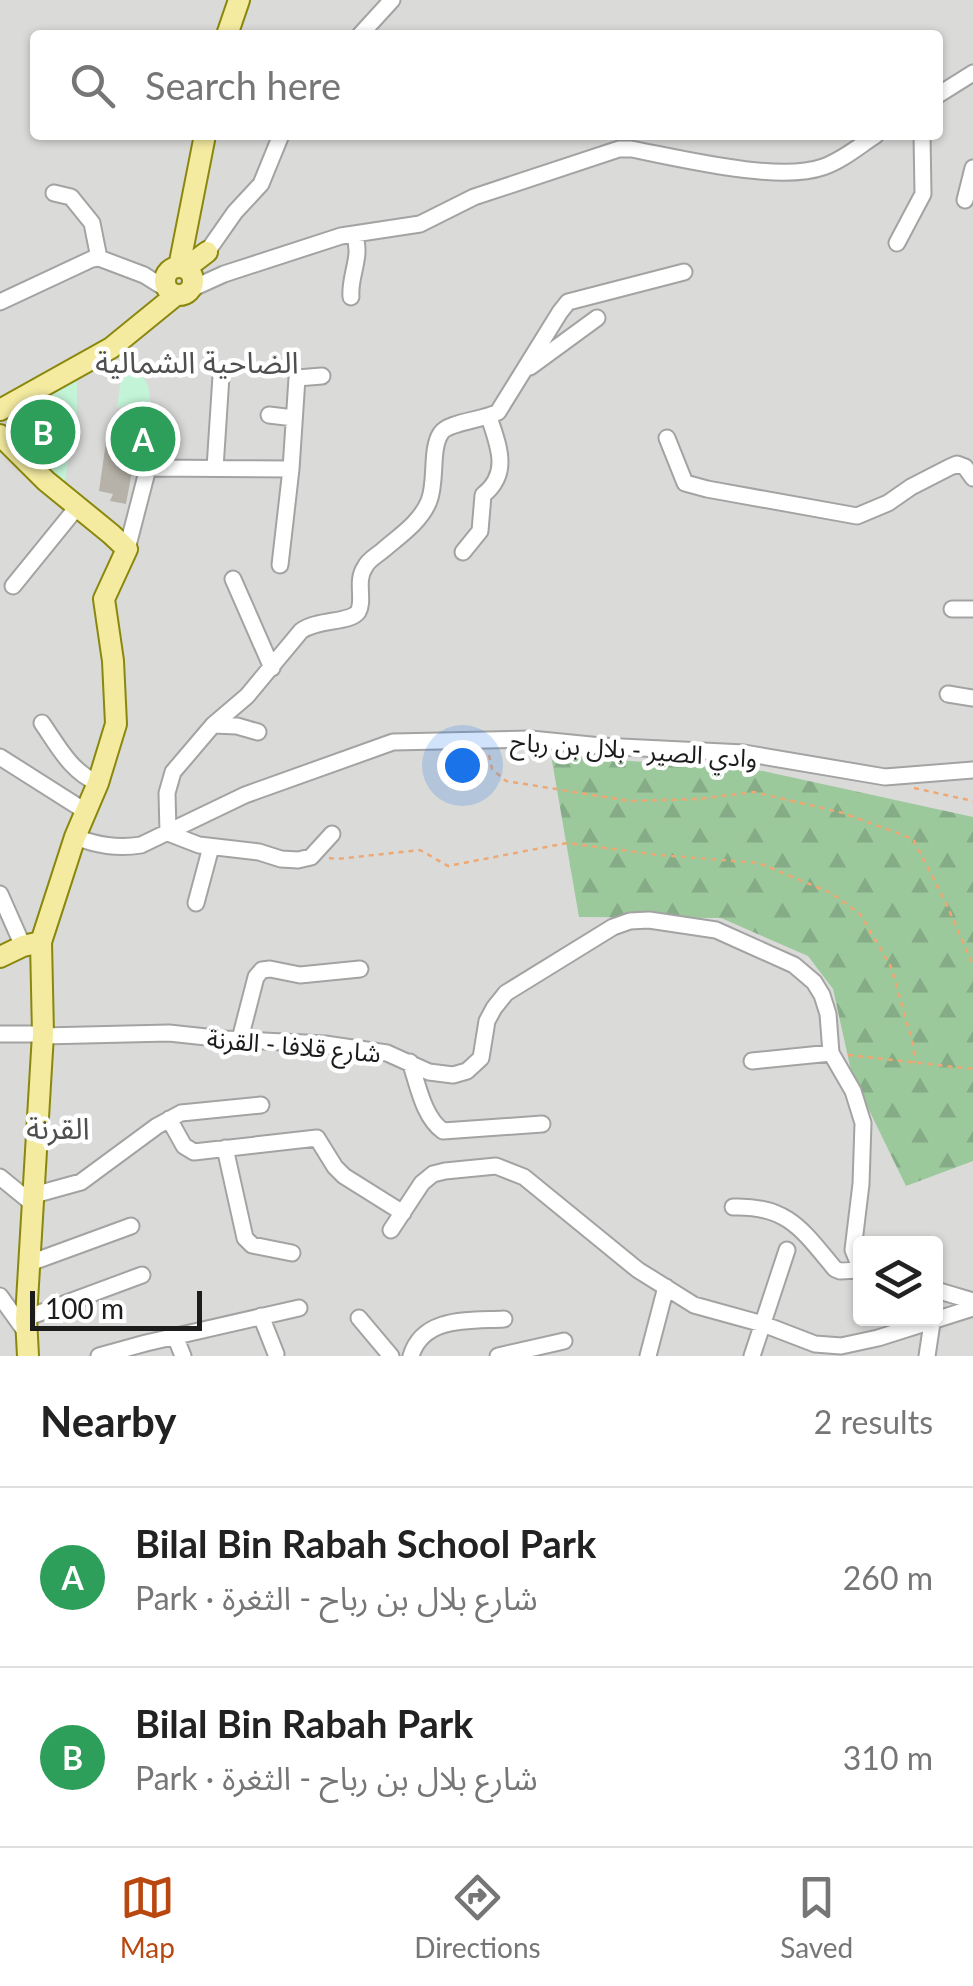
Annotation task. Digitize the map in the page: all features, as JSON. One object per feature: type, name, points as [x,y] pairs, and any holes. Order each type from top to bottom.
[{"type":"main road","points":[[228,30],[239,0]]},
{"type":"main road","points":[[180,279],[204,140]]},
{"type":"main road","points":[[0,410],[111,348],[151,314],[207,252]]},
{"type":"main road","points":[[0,435],[46,481],[126,549],[104,599],[113,660],[116,724],[98,783],[32,944],[43,1035],[26,1324],[28,1356]]},
{"type":"main road","points":[[0,957],[32,944]]},
{"type":"street","points":[[365,30],[392,0]]},
{"type":"street","points":[[943,92],[973,73]]},
{"type":"street","points":[[207,252],[235,212],[262,184],[278,140]]},
{"type":"street","points":[[0,302],[99,258],[144,275],[180,279],[224,274],[341,236],[420,224],[474,197],[619,149],[712,165],[791,172],[814,170],[836,162],[869,140]]},
{"type":"street","points":[[897,243],[923,194],[922,140]]},
{"type":"street","points":[[965,200],[973,168]]},
{"type":"street","points":[[54,193],[71,196],[92,222],[99,258]]},
{"type":"street","points":[[351,297],[358,246],[354,234]]},
{"type":"street","points":[[332,834],[308,859],[290,860],[199,845],[168,833],[170,779],[214,725],[246,696],[306,627],[356,614],[367,563],[411,526],[428,504],[440,434],[450,426],[498,412],[568,302],[684,272]]},
{"type":"street","points":[[522,372],[597,318]]},
{"type":"street","points":[[216,468],[221,376]]},
{"type":"street","points":[[280,566],[292,469],[297,378],[322,376]]},
{"type":"street","points":[[269,415],[294,418]]},
{"type":"street","points":[[463,552],[480,532],[483,495],[499,476],[501,458],[489,417]]},
{"type":"street","points":[[668,438],[686,482],[857,516],[957,464],[973,478]]},
{"type":"street","points":[[126,549],[148,468],[292,469]]},
{"type":"street","points":[[13,586],[78,506]]},
{"type":"street","points":[[234,579],[272,668]]},
{"type":"street","points":[[952,609],[973,609]]},
{"type":"street","points":[[948,694],[973,698]]},
{"type":"street","points":[[42,723],[68,762],[98,783]]},
{"type":"street","points":[[214,725],[258,732]]},
{"type":"street","name":"وادي الصير - بلال بن رباح","points":[[75,837],[106,846],[140,845],[245,794],[393,742],[531,739],[744,754],[884,777],[973,770]]},
{"type":"street","points":[[0,757],[85,811]]},
{"type":"street","points":[[196,903],[211,846]]},
{"type":"street","points":[[0,894],[32,944]]},
{"type":"street","name":"شارع قلافا - القرنة","points":[[0,1034],[169,1033],[324,1044],[387,1052],[442,1076],[467,1071],[481,1058],[487,1020],[506,993],[613,927],[640,920],[716,930],[801,970],[814,982],[826,1004],[831,1053],[853,1091],[863,1125],[855,1236]]},
{"type":"street","points":[[240,1039],[256,977],[262,970],[300,976],[360,969]]},
{"type":"street","points":[[752,1061],[831,1053]]},
{"type":"street","points":[[410,1062],[430,1118],[438,1128],[542,1124]]},
{"type":"street","points":[[0,1177],[33,1199],[81,1182],[181,1113],[260,1105]]},
{"type":"street","points":[[169,1119],[187,1150],[196,1152],[317,1138],[339,1172],[403,1212]]},
{"type":"street","points":[[225,1148],[246,1240],[252,1245],[292,1253]]},
{"type":"street","points":[[390,1230],[422,1183],[433,1174],[496,1166],[524,1177],[623,1258],[694,1305],[816,1344],[840,1346],[920,1326]]},
{"type":"street","points":[[733,1207],[759,1208],[788,1218],[834,1269],[853,1269]]},
{"type":"street","points":[[30,1263],[131,1226]]},
{"type":"street","points":[[752,1356],[787,1250]]},
{"type":"street","points":[[0,1296],[26,1324],[142,1275]]},
{"type":"street","points":[[648,1356],[666,1287]]},
{"type":"street","points":[[943,1293],[973,1304]]},
{"type":"street","points":[[943,1318],[973,1304]]},
{"type":"street","points":[[99,1356],[299,1308]]},
{"type":"street","points":[[261,1316],[276,1354]]},
{"type":"street","points":[[359,1318],[391,1356]]},
{"type":"street","points":[[411,1356],[420,1338],[440,1325],[504,1318]]},
{"type":"street","points":[[927,1356],[932,1326]]},
{"type":"street","points":[[175,1336],[184,1356]]},
{"type":"street","points":[[498,1356],[564,1341]]},
{"type":"path","points":[[486,741],[492,769],[506,781],[630,801],[754,792],[843,814],[913,839],[973,965]]},
{"type":"path","points":[[910,786],[973,802]]},
{"type":"path","points":[[313,856],[337,859],[420,850],[448,866],[568,843],[758,864],[830,894],[860,914],[890,966],[915,1063]]},
{"type":"path","points":[[831,1053],[973,1069]]},
{"type":"shaded area","points":[[0,0],[973,0],[973,1356],[0,1356]]},
{"type":"green space","points":[[123,364],[143,378],[149,392],[144,465],[136,467],[144,412],[129,405],[117,408]]},
{"type":"green space","points":[[77,381],[77,416],[64,486],[14,436],[6,420],[16,406]]},
{"type":"green space","points":[[551,755],[763,771],[973,817],[973,1161],[906,1186],[852,1075],[833,989],[808,956],[721,918],[579,917]]},
{"type":"building","points":[[127,407],[142,416],[126,504],[110,501],[113,494],[99,491],[107,435],[121,436]]},
{"type":"place","name":"Bilal Bin Rabah Park","points":[[43,432]]},
{"type":"place","name":"Bilal Bin Rabah School Park","points":[[143,439]]},
{"type":"district","name":"الضاحية الشمالية","points":[[197,361]]},
{"type":"district","name":"القرنة","points":[[58,1127]]}]
